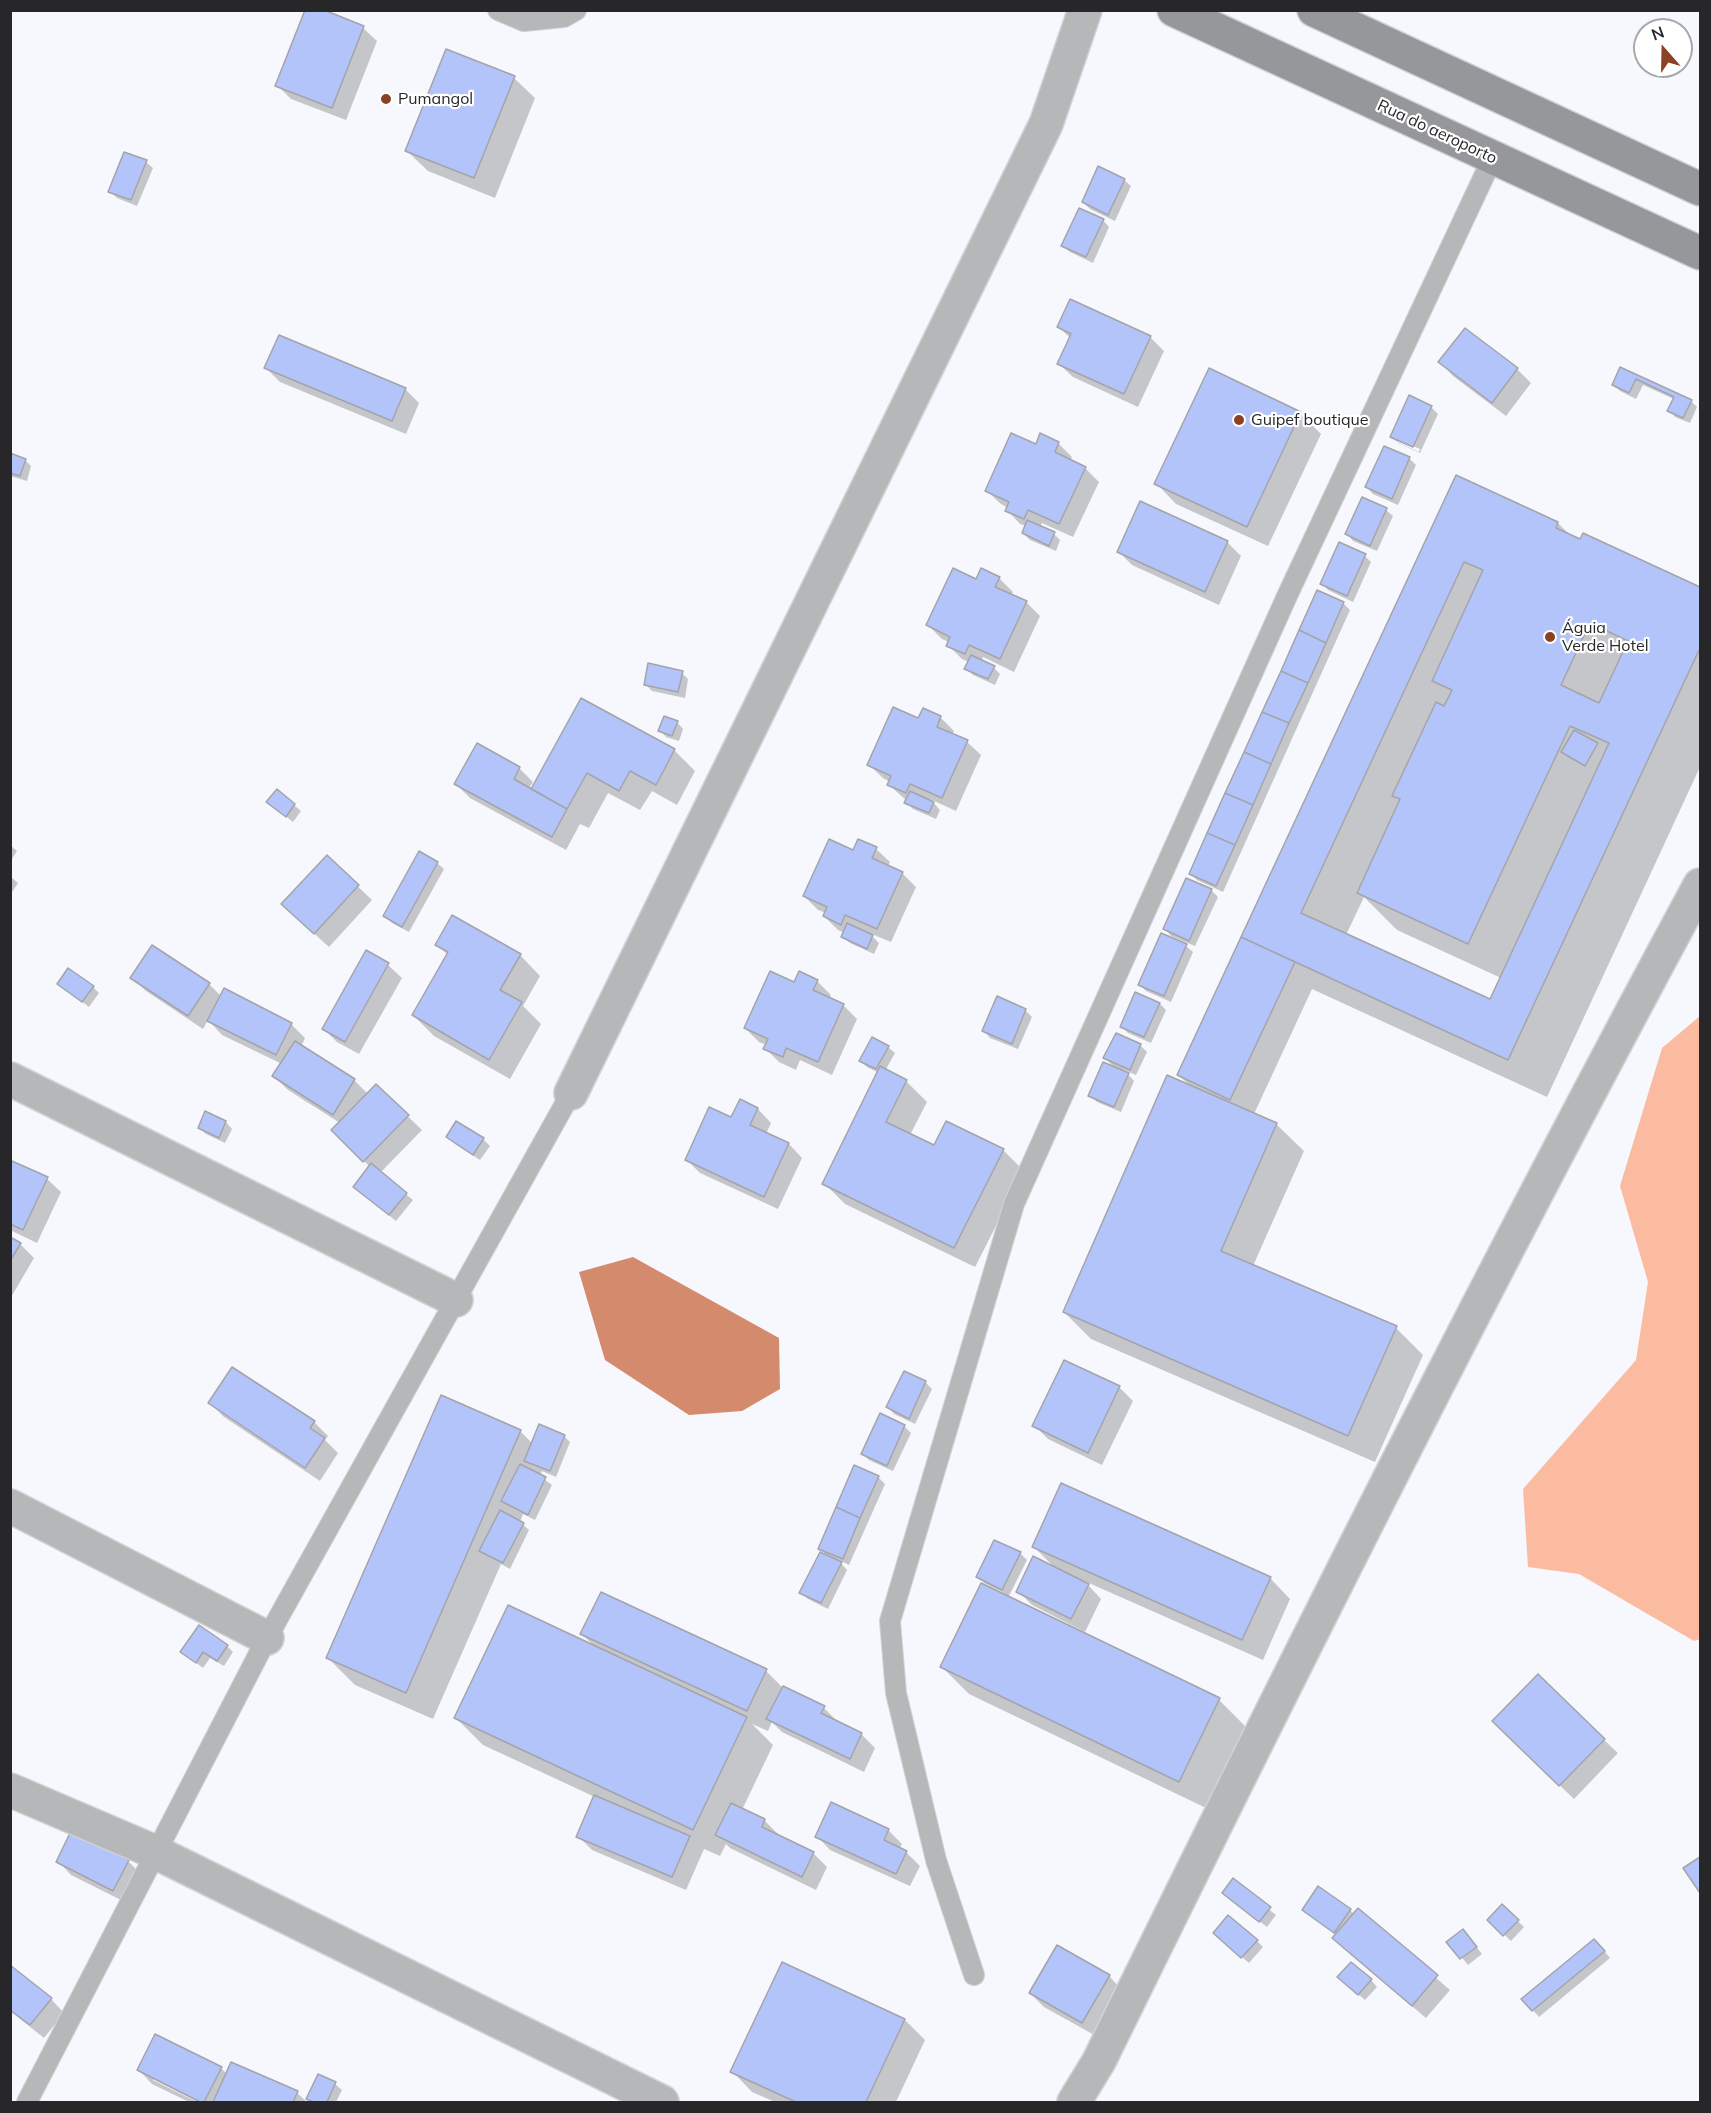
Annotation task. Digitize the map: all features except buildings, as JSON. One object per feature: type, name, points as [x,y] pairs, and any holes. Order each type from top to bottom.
[{"type":"main road","name":"Rua do aeroporto","points":[[1174,10],[1701,253]]},
{"type":"main road","points":[[1314,10],[1701,189]]},
{"type":"street","points":[[571,1094],[1046,124],[1085,10]]},
{"type":"street","points":[[1074,2103],[1099,2061],[1272,1709],[1575,1118],[1701,885]]},
{"type":"street","points":[[10,1078],[456,1300]]},
{"type":"street","points":[[10,1506],[267,1638]]},
{"type":"street","points":[[10,1790],[155,1852],[662,2103]]},
{"type":"lane","points":[[498,10],[524,21],[564,16],[576,10]]},
{"type":"lane","points":[[974,1975],[936,1860],[896,1693],[890,1621],[1014,1204],[1282,607],[1493,157]]},
{"type":"lane","points":[[27,2103],[267,1638],[571,1094]]},
{"type":"shaded area","points":[[1700,1016],[1700,1639],[1694,1641],[1579,1574],[1528,1567],[1523,1489],[1636,1360],[1648,1282],[1620,1186],[1662,1048]]},
{"type":"shaded area","points":[[633,1257],[779,1338],[780,1389],[742,1411],[689,1415],[605,1360],[579,1272]]},
{"type":"place","name":"Pumangol","points":[[386,99]]},
{"type":"place","name":"Guipef boutique","points":[[1239,420]]},
{"type":"place","name":"Águia Verde Hotel","points":[[1550,637]]}]
